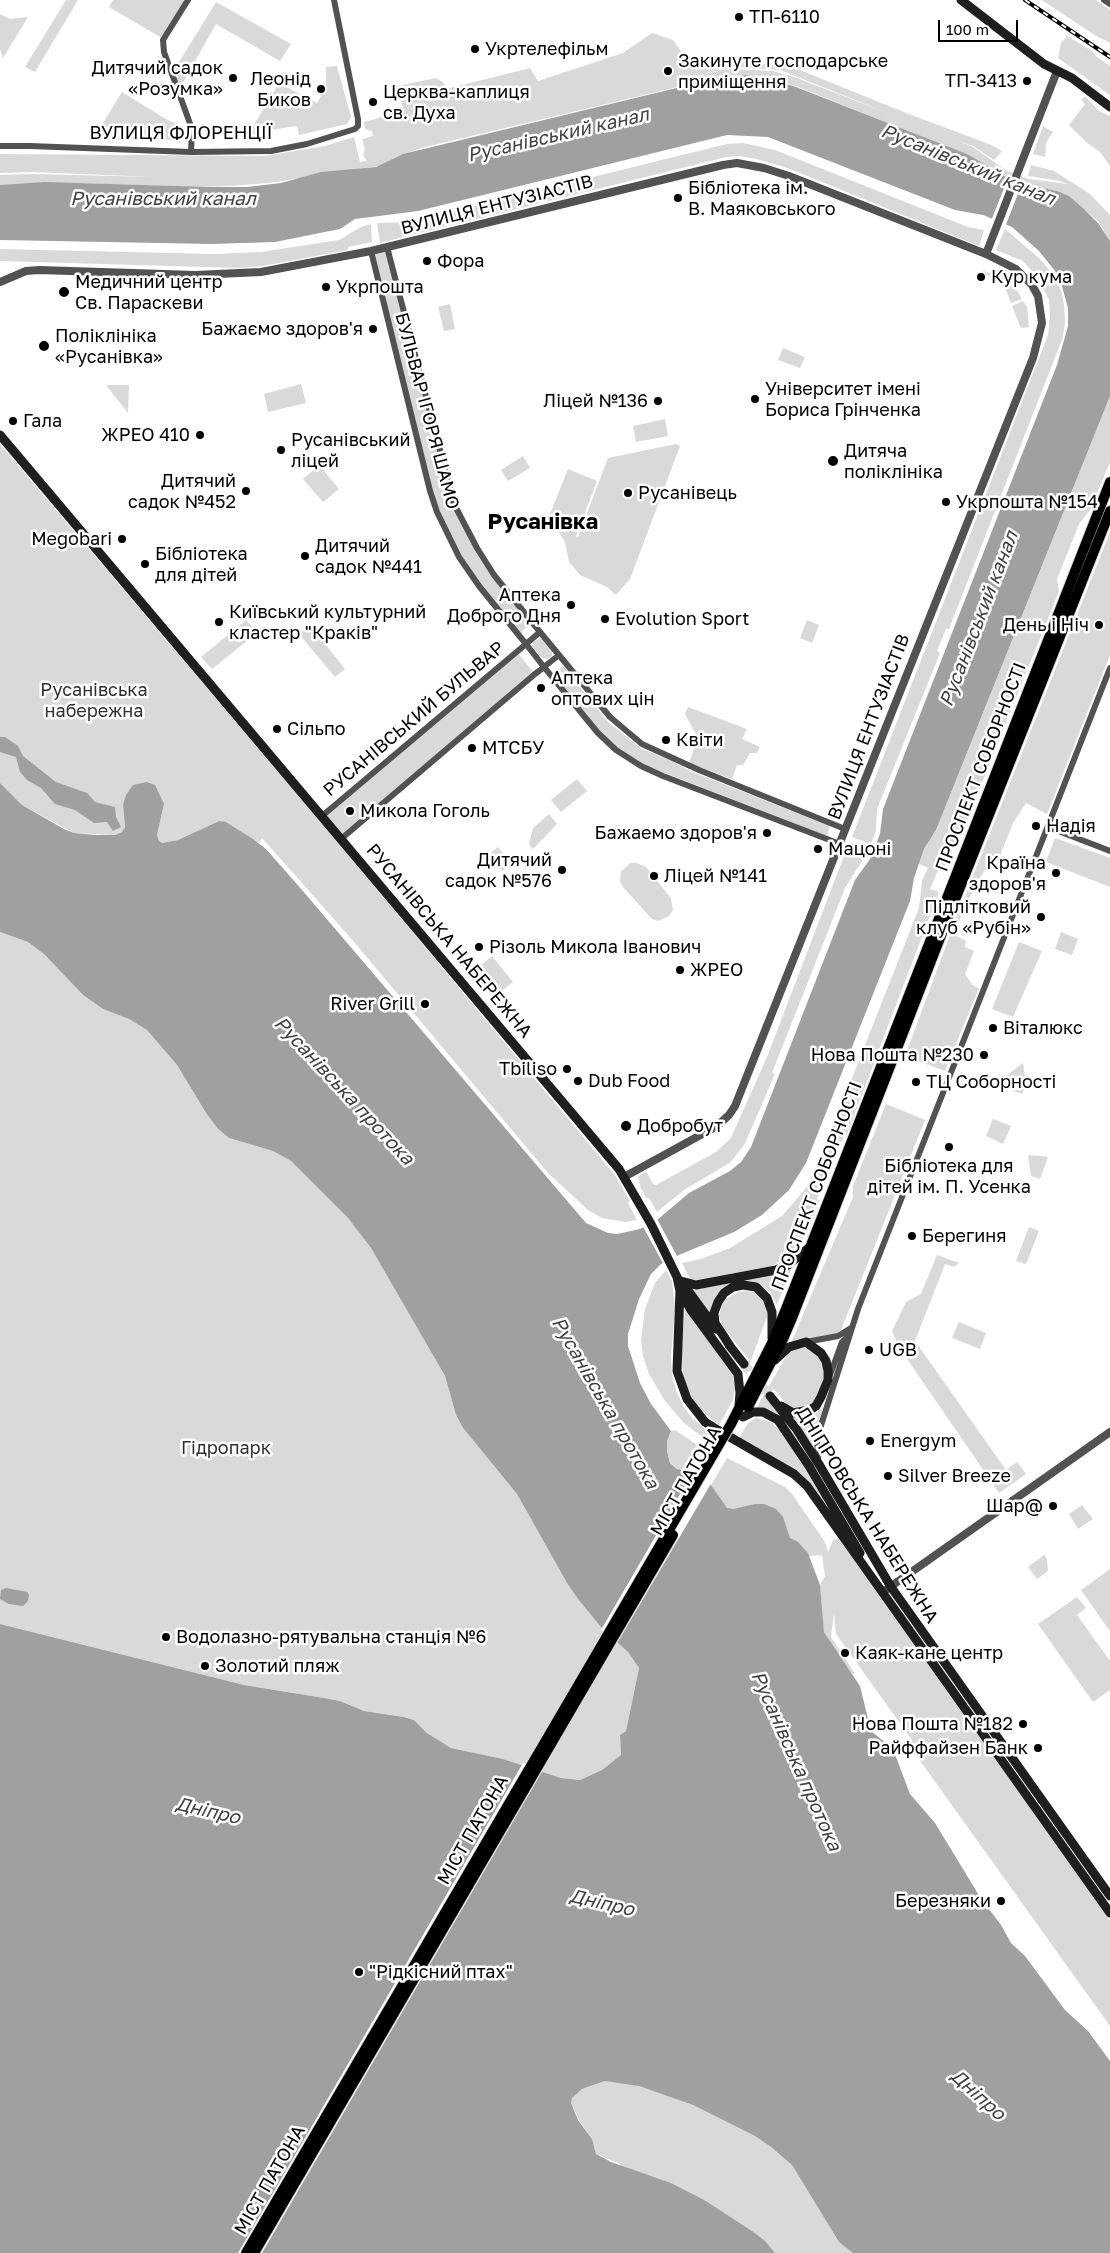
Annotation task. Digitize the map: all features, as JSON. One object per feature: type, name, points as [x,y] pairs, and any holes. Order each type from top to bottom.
[{"type":"highway","name":"ПРОСПЕКТ СОБОРНОСТІ","points":[[737,1419],[772,1343],[811,1246],[1110,482]]},
{"type":"highway","name":"ПРОСПЕКТ СОБОРНОСТІ","points":[[737,1419],[770,1365],[792,1318],[947,920],[1110,512]]},
{"type":"highway","name":"МІСТ ПАТОНА","points":[[246,2253],[737,1419]]},
{"type":"highway","name":"МІСТ ПАТОНА","points":[[254,2253],[737,1419]]},
{"type":"main road","points":[[961,0],[1038,60],[1072,78],[1110,107]]},
{"type":"main road","name":"РУСАНІВСЬКА НАБЕРЕЖНА","points":[[0,435],[562,1100],[624,1177],[678,1278],[704,1315],[744,1364]]},
{"type":"main road","points":[[678,1278],[696,1284],[776,1270],[788,1265],[811,1246]]},
{"type":"main road","name":"РУСАНІВСЬКА НАБЕРЕЖНА","points":[[678,1278],[680,1291],[677,1358],[679,1379],[687,1399],[696,1411],[716,1429]]},
{"type":"main road","points":[[732,1349],[715,1323],[714,1313],[724,1293],[733,1287],[743,1285],[756,1287],[770,1304],[773,1323],[772,1343]]},
{"type":"main road","name":"РУСАНІВСЬКА НАБЕРЕЖНА","points":[[680,1291],[691,1310],[738,1374],[740,1392],[737,1419]]},
{"type":"main road","points":[[770,1365],[788,1347],[806,1342],[815,1348],[826,1361],[828,1380]]},
{"type":"main road","name":"ДНІПРОВСЬКА НАБЕРЕЖНА","points":[[828,1380],[816,1406],[810,1410],[793,1413],[773,1399],[820,1466],[887,1590],[1110,1913]]},
{"type":"main road","name":"ДНІПРОВСЬКА НАБЕРЕЖНА","points":[[737,1419],[753,1412],[763,1412],[772,1416],[784,1427],[850,1534],[869,1572]]},
{"type":"main road","name":"ДНІПРОВСЬКА НАБЕРЕЖНА","points":[[716,1429],[802,1479],[869,1572],[887,1590],[1110,1896]]},
{"type":"street","points":[[188,0],[163,40],[164,52],[192,129],[191,152]]},
{"type":"street","name":"ВУЛИЦЯ ФЛОРЕНЦІЇ","points":[[0,146],[191,152],[271,151],[307,144],[346,133],[358,126],[334,0]]},
{"type":"street","points":[[1104,0],[1110,4]]},
{"type":"street","points":[[986,254],[1057,71]]},
{"type":"street","name":"ВУЛИЦЯ ЕНТУЗІАСТІВ","points":[[0,282],[26,271],[39,270],[200,275],[244,274],[290,268],[371,251],[737,163],[764,168],[789,176],[986,254],[1016,269],[1032,285],[1038,296],[1042,323],[1033,358],[735,1106],[729,1115],[717,1126],[624,1177]]},
{"type":"street","name":"БУЛЬВАР ІГОРЯ ШАМО","points":[[387,247],[454,504],[477,548],[494,575],[559,655]]},
{"type":"street","name":"БУЛЬВАР ІГОРЯ ШАМО","points":[[371,251],[428,484],[437,512],[455,549],[479,586],[544,667]]},
{"type":"street","name":"РУСАНІВСЬКИЙ БУЛЬВАР","points":[[322,816],[540,632]]},
{"type":"street","points":[[341,838],[559,655],[610,716],[642,744],[699,770],[845,829]]},
{"type":"street","points":[[544,667],[598,733],[616,750],[641,766],[693,788],[840,844]]},
{"type":"street","points":[[820,1466],[817,1454],[817,1438],[847,1350],[851,1331],[1110,668]]},
{"type":"street","points":[[1048,827],[1110,851]]},
{"type":"street","points":[[806,1342],[838,1336],[851,1331]]},
{"type":"street","points":[[828,1380],[842,1342],[851,1331]]},
{"type":"street","points":[[887,1590],[1110,1432]]},
{"type":"green space","points":[[66,0],[78,0],[35,72],[25,67]]},
{"type":"green space","points":[[113,0],[185,0],[162,38],[109,7]]},
{"type":"green space","points":[[1042,0],[1096,0],[1110,10],[1110,43],[1093,34]]},
{"type":"green space","points":[[216,2],[291,44],[280,61],[216,24],[180,88],[173,72]]},
{"type":"green space","points":[[0,14],[10,19],[28,17],[3,58],[0,49]]},
{"type":"green space","points":[[652,33],[673,40],[691,65],[698,67],[748,62],[780,66],[785,64],[989,144],[1002,151],[994,160],[973,146],[958,141],[973,147],[1007,171],[1029,179],[1067,184],[1060,181],[1028,176],[1031,165],[1054,171],[1090,194],[1110,215],[1110,241],[1098,221],[1069,196],[1017,182],[965,154],[798,87],[776,80],[746,75],[724,76],[421,148],[379,166],[269,183],[195,187],[76,183],[0,189],[0,175],[154,177],[31,172],[0,173],[0,154],[265,156],[325,146],[354,137],[360,162],[367,161],[363,155],[365,149],[362,139],[373,136],[372,131],[365,129],[364,122],[404,111],[397,86],[436,78],[444,83],[446,89],[530,68],[538,81],[623,53]],"holes":[[[732,67],[780,70],[898,117],[797,78],[773,71],[727,69],[690,77]]]},
{"type":"green space","points":[[1067,36],[1092,51],[1110,66],[1110,95],[1058,58],[1061,43]]},
{"type":"green space","points":[[337,66],[351,117],[347,124],[299,135],[297,126],[270,130],[268,138],[246,138],[279,83],[317,103],[326,87],[326,67]]},
{"type":"green space","points":[[122,92],[164,118],[189,130],[190,140],[93,139]]},
{"type":"green space","points":[[1085,96],[1099,111],[1110,116],[1110,166],[1100,152],[1086,142],[1069,125],[1085,104],[1081,100]]},
{"type":"green space","points":[[1043,126],[1053,132],[1046,143],[1045,157],[1033,154]]},
{"type":"green space","points":[[743,143],[775,150],[968,227],[984,230],[979,246],[790,169],[740,156],[726,157],[380,243],[377,223],[410,222],[727,144]]},
{"type":"green space","points":[[371,224],[372,242],[348,247],[348,250],[262,266],[239,268],[0,261],[0,249],[214,254],[261,252],[339,240],[361,227]]},
{"type":"green space","points":[[1005,229],[1039,258],[1053,274],[1061,290],[1064,305],[1063,337],[949,629],[946,629],[937,651],[940,653],[877,809],[876,830],[871,844],[852,837],[1048,335],[1049,300],[1038,278],[1023,261],[996,250]]},
{"type":"green space","points":[[387,247],[448,483],[477,548],[532,623],[517,635],[479,586],[437,512],[371,251]]},
{"type":"green space","points":[[983,271],[1003,277],[1018,292],[1022,299],[1011,303],[1002,280],[982,273]]},
{"type":"green space","points":[[1023,301],[1027,307],[1029,327],[1021,328],[1012,306]]},
{"type":"green space","points":[[450,304],[455,329],[444,331],[438,307]]},
{"type":"green space","points":[[783,348],[805,357],[800,368],[778,360]]},
{"type":"green space","points":[[301,384],[306,403],[268,412],[264,394]]},
{"type":"green space","points":[[106,385],[129,385],[128,413]]},
{"type":"green space","points":[[1110,396],[1110,462],[1090,510],[1079,524],[1057,579],[1059,591],[965,825],[958,834],[946,865],[938,870],[930,889],[939,892],[847,1134],[841,1142],[826,1180],[822,1183],[817,1199],[820,1201],[797,1251],[772,1266],[696,1280],[690,1279],[682,1263],[701,1259],[730,1248],[782,1216],[806,1188],[821,1157],[919,908],[922,881],[928,868],[919,864],[924,849],[936,830]]},
{"type":"green space","points":[[665,419],[668,436],[636,442],[633,426]]},
{"type":"green space","name":"Русанівська набережна","points":[[0,444],[338,843],[615,1175],[630,1201],[628,1203],[637,1220],[625,1222],[602,1218],[588,1210],[548,1173],[349,936],[262,838],[259,843],[226,822],[219,821],[178,840],[162,843],[157,835],[164,804],[123,805],[125,827],[122,832],[115,835],[74,833],[22,805],[0,783]]},
{"type":"green space","name":"Русанівець","points":[[676,444],[680,446],[630,579],[616,595],[607,587],[580,575],[569,562],[565,542],[557,529],[546,524],[568,469],[597,481],[576,536],[578,537],[608,458]]},
{"type":"green space","points":[[523,456],[530,468],[508,481],[501,470]]},
{"type":"green space","points":[[319,465],[339,489],[323,502],[303,479]]},
{"type":"green space","points":[[1110,532],[1110,655],[1047,814],[1026,803],[1013,823],[999,858],[985,869],[964,908],[954,935],[966,941],[965,947],[974,951],[965,974],[972,985],[979,988],[945,1071],[905,1056],[959,911]]},
{"type":"green space","points":[[246,620],[257,633],[212,669],[201,657]]},
{"type":"green space","points":[[807,620],[819,625],[812,643],[800,638]]},
{"type":"green space","points":[[310,625],[345,669],[335,677],[299,634]]},
{"type":"green space","points":[[541,638],[552,651],[552,656],[547,659],[542,658],[533,648],[533,642]]},
{"type":"green space","points":[[517,652],[535,674],[341,839],[322,816]]},
{"type":"green space","points":[[563,666],[608,722],[642,749],[672,761],[690,771],[830,826],[827,836],[642,764],[618,748],[600,731],[553,674]]},
{"type":"green space","points":[[688,707],[747,729],[742,739],[760,747],[757,753],[750,753],[743,765],[737,765],[732,779],[689,763],[697,741],[696,734],[685,714]]},
{"type":"green space","points":[[577,779],[587,791],[561,812],[551,800]]},
{"type":"green space","points":[[549,814],[557,824],[533,849],[529,844],[533,828]]},
{"type":"green space","points":[[1055,838],[1110,858],[1110,887],[1046,862]]},
{"type":"green space","points":[[849,843],[869,850],[845,888],[772,1073],[775,1074],[745,1143],[731,1162],[684,1190],[657,1212],[649,1198],[646,1198],[638,1177],[646,1171],[653,1184],[656,1185],[716,1152],[731,1138],[767,1057]]},
{"type":"green space","points":[[498,847],[511,863],[502,871],[488,855]]},
{"type":"green space","points":[[631,863],[637,863],[646,867],[671,898],[673,910],[669,916],[658,921],[652,919],[623,887],[620,882],[621,871]]},
{"type":"green space","name":"Гідропарк","points":[[0,932],[28,942],[45,955],[83,995],[103,1009],[129,1019],[147,1030],[177,1065],[218,1129],[229,1138],[273,1151],[291,1161],[348,1218],[371,1248],[445,1376],[456,1415],[463,1428],[517,1494],[578,1599],[605,1632],[628,1652],[639,1668],[626,1731],[620,1735],[621,1755],[602,1770],[580,1780],[561,1778],[503,1759],[451,1748],[427,1733],[414,1720],[405,1717],[364,1711],[340,1701],[244,1685],[0,1624]]},
{"type":"green space","points":[[1061,932],[1078,939],[1072,955],[1055,949]]},
{"type":"green space","points":[[1019,942],[1042,951],[1013,1017],[992,1009]]},
{"type":"green space","points":[[492,956],[513,982],[498,994],[476,969]]},
{"type":"green space","points":[[1023,1063],[1026,1084],[1022,1094],[1000,1086],[1002,1079]]},
{"type":"green space","points":[[886,1104],[925,1120],[841,1330],[836,1334],[791,1343],[853,1197],[853,1186]]},
{"type":"green space","points":[[993,1119],[1011,1126],[1003,1144],[986,1136]]},
{"type":"green space","points":[[1028,1155],[1048,1157],[1040,1179],[1031,1176]]},
{"type":"green space","points":[[1029,1227],[1039,1231],[1026,1264],[1016,1261]]},
{"type":"green space","points":[[937,1255],[959,1263],[954,1267],[945,1264],[915,1341],[1006,1470],[1017,1462],[1026,1474],[999,1493],[899,1347],[892,1331],[906,1302],[921,1294]]},
{"type":"green space","points":[[793,1265],[777,1305],[770,1292],[765,1288],[753,1282],[743,1280]]},
{"type":"green space","points":[[666,1270],[672,1281],[675,1306],[671,1357],[672,1374],[676,1390],[692,1418],[713,1436],[709,1442],[684,1423],[665,1401],[649,1374],[643,1356],[641,1340],[645,1309],[655,1283]]},
{"type":"green space","points":[[732,1283],[715,1300],[710,1317],[693,1290]]},
{"type":"green space","points":[[738,1292],[754,1292],[764,1298],[769,1311],[746,1374],[740,1367],[743,1367],[749,1360],[723,1327],[719,1317],[722,1305],[726,1299]]},
{"type":"green space","points":[[685,1308],[733,1376],[735,1388],[733,1400],[719,1425],[698,1408],[685,1385],[681,1356]]},
{"type":"green space","points":[[959,1322],[986,1333],[980,1349],[952,1338]]},
{"type":"green space","points":[[802,1347],[817,1353],[823,1364],[823,1378],[817,1399],[812,1406],[799,1411],[788,1406],[774,1389],[767,1394],[783,1418],[767,1410],[755,1410],[788,1353],[793,1349]]},
{"type":"green space","points":[[823,1407],[813,1446],[794,1418],[814,1415]]},
{"type":"green space","points":[[756,1418],[771,1422],[784,1434],[840,1527],[800,1474],[739,1438],[748,1423]]},
{"type":"green space","points":[[675,1430],[703,1449],[688,1472],[677,1469],[670,1462],[667,1453],[667,1441],[671,1431]]},
{"type":"green space","points":[[727,1458],[785,1487],[792,1494],[825,1542],[828,1552],[833,1540],[838,1538],[1110,1921],[1110,2026],[911,1748],[912,1740],[836,1634],[834,1613],[831,1637],[854,1672],[853,1675],[830,1644],[824,1632],[823,1624],[820,1585],[825,1576],[822,1555],[809,1556],[811,1562],[738,1537],[711,1485]]},
{"type":"green space","points":[[1082,1505],[1093,1519],[1078,1529],[1069,1514]]},
{"type":"green space","points":[[1044,1555],[1047,1559],[1048,1571],[1037,1579],[1028,1567]]},
{"type":"green space","points":[[1110,1569],[1110,1629],[1109,1630],[1081,1590]]},
{"type":"green space","points":[[1077,1597],[1086,1608],[1077,1615],[1110,1661],[1110,1690],[1093,1702],[1038,1624]]},
{"type":"green space","points":[[605,2081],[625,2082],[693,2105],[755,2136],[792,2165],[839,2242],[851,2250],[860,2253],[734,2253],[618,2163],[596,2154],[592,2139],[579,2120],[571,2103],[572,2098],[582,2089]]},
{"type":"water","points":[[746,75],[774,80],[796,87],[967,154],[1015,182],[1057,191],[1069,196],[1098,223],[1110,241],[1110,396],[936,830],[924,849],[914,878],[910,901],[806,1163],[789,1190],[762,1215],[734,1232],[661,1264],[651,1274],[639,1299],[628,1334],[628,1346],[640,1383],[651,1404],[671,1431],[667,1441],[670,1463],[677,1469],[704,1475],[727,1508],[733,1509],[764,1504],[776,1509],[783,1517],[790,1538],[798,1542],[808,1553],[820,1585],[824,1632],[860,1686],[871,1731],[887,1744],[896,1757],[910,1794],[935,1823],[980,1897],[1001,1925],[1011,1943],[1025,1956],[1065,2010],[1088,2031],[1110,2061],[1110,2253],[853,2253],[839,2242],[792,2165],[771,2147],[755,2136],[693,2105],[639,2086],[605,2081],[582,2089],[572,2098],[571,2103],[578,2120],[592,2139],[596,2154],[611,2162],[671,2183],[704,2200],[752,2231],[765,2241],[775,2253],[0,2253],[0,1624],[244,1685],[340,1701],[364,1711],[404,1717],[414,1720],[427,1733],[451,1748],[503,1759],[561,1778],[580,1780],[602,1770],[621,1755],[620,1735],[626,1731],[639,1668],[628,1652],[605,1632],[578,1599],[517,1494],[463,1428],[456,1415],[445,1376],[371,1248],[348,1218],[291,1161],[273,1151],[229,1138],[218,1129],[177,1065],[147,1030],[129,1019],[103,1009],[83,995],[45,955],[28,942],[0,932],[0,783],[22,805],[74,833],[115,835],[122,832],[125,827],[123,805],[126,795],[133,785],[147,782],[155,785],[164,804],[157,835],[162,843],[178,840],[219,821],[226,822],[253,839],[266,849],[302,890],[586,1223],[608,1233],[617,1234],[640,1229],[657,1220],[689,1193],[730,1171],[741,1162],[751,1147],[855,880],[870,859],[880,834],[883,809],[1057,365],[1068,326],[1068,308],[1059,276],[1039,251],[1012,227],[983,215],[955,210],[768,137],[727,135],[418,211],[355,219],[340,229],[275,242],[211,244],[0,240],[0,185],[45,182],[247,187],[281,183],[321,172],[376,167],[403,154],[718,78]]},
{"type":"water","points":[[0,737],[5,737],[18,746],[23,756],[56,782],[87,793],[95,802],[115,807],[116,817],[121,827],[113,831],[107,822],[94,823],[75,810],[55,804],[41,788],[27,780],[20,772],[16,757],[0,752]]},
{"type":"water","points":[[6,1588],[27,1592],[29,1595],[28,1601],[23,1606],[9,1604],[0,1599],[1,1590]]},
{"type":"pier","points":[[1009,176],[1023,181],[1005,227],[991,221]]},
{"type":"pier","points":[[656,1217],[678,1258],[664,1265],[642,1225]]},
{"type":"pier","points":[[694,1470],[706,1473],[712,1482],[616,1645],[601,1630]]},
{"type":"pier","points":[[523,1763],[543,1770],[262,2253],[238,2253]]},
{"type":"tunnel","points":[[744,1364],[770,1396]]},
{"type":"railway","points":[[1025,0],[1110,57]]},
{"type":"place","name":"ТП-6110","points":[[739,17]]},
{"type":"place","name":"Укртелефільм","points":[[475,49]]},
{"type":"place","name":"Закинуте господарське приміщення","points":[[668,71]]},
{"type":"place","name":"Дитячий садок «Розумка»","points":[[233,78]]},
{"type":"place","name":"ТП-3413","points":[[1027,81]]},
{"type":"place","name":"Леонід Биков","points":[[321,89]]},
{"type":"place","name":"Церква-каплиця св. Духа","points":[[373,102]]},
{"type":"place","name":"Бібліотека ім. В. Маяковського","points":[[678,198]]},
{"type":"place","name":"Фора","points":[[427,261]]},
{"type":"place","name":"Кур кума","points":[[981,277]]},
{"type":"place","name":"Укрпошта","points":[[326,287]]},
{"type":"place","name":"Медичний центр Св. Параскеви","points":[[64,292]]},
{"type":"place","name":"Бажаємо здоров'я","points":[[373,329]]},
{"type":"place","name":"Поліклініка «Русанівка»","points":[[44,346]]},
{"type":"place","name":"Університет імені Бориса Грінченка","points":[[755,399]]},
{"type":"place","name":"Ліцей №136","points":[[658,401]]},
{"type":"place","name":"Гала","points":[[13,421]]},
{"type":"place","name":"ЖРЕО 410","points":[[200,435]]},
{"type":"place","name":"Русанівський ліцей","points":[[281,450]]},
{"type":"place","name":"Дитяча поліклініка","points":[[833,461]]},
{"type":"place","name":"Дитячий садок №452","points":[[246,491]]},
{"type":"place","name":"Русанівець","points":[[628,493]]},
{"type":"place","name":"Укрпошта №154","points":[[946,502]]},
{"type":"place","name":"Megobari","points":[[122,539]]},
{"type":"place","name":"Дитячий садок №441","points":[[305,556]]},
{"type":"place","name":"Бібліотека для дітей","points":[[145,564]]},
{"type":"place","name":"Аптека Доброго Дня","points":[[571,605]]},
{"type":"place","name":"Evolution Sport","points":[[605,619]]},
{"type":"place","name":"Київський культурний кластер \"Краків\"","points":[[219,622]]},
{"type":"place","name":"День і Ніч","points":[[1099,625]]},
{"type":"place","name":"Аптека оптових цін","points":[[541,688]]},
{"type":"place","name":"Сільпо","points":[[277,729]]},
{"type":"place","name":"Квіти","points":[[666,740]]},
{"type":"place","name":"МТСБУ","points":[[472,748]]},
{"type":"place","name":"Микола Гоголь","points":[[350,811]]},
{"type":"place","name":"Надія","points":[[1036,826]]},
{"type":"place","name":"Бажаемо здоров'я","points":[[767,833]]},
{"type":"place","name":"Мацоні","points":[[818,849]]},
{"type":"place","name":"Дитячий садок №576","points":[[562,870]]},
{"type":"place","name":"Країна здоров'я","points":[[1056,873]]},
{"type":"place","name":"Ліцей №141","points":[[654,876]]},
{"type":"place","name":"Підлітковий клуб «Рубін»","points":[[1041,917]]},
{"type":"place","name":"Різоль Микола Іванович","points":[[479,947]]},
{"type":"place","name":"ЖРЕО","points":[[680,970]]},
{"type":"place","name":"River Grill","points":[[425,1004]]},
{"type":"place","name":"Віталюкс","points":[[993,1028]]},
{"type":"place","name":"Нова Пошта №230","points":[[984,1055]]},
{"type":"place","name":"Tbiliso","points":[[567,1069]]},
{"type":"place","name":"Dub Food","points":[[578,1081]]},
{"type":"place","name":"ТЦ Соборності","points":[[916,1082]]},
{"type":"place","name":"Добробут","points":[[626,1126]]},
{"type":"place","name":"Бібліотека для дітей ім. П. Усенка","points":[[949,1147]]},
{"type":"place","name":"Берегиня","points":[[912,1236]]},
{"type":"place","name":"UGB","points":[[869,1350]]},
{"type":"place","name":"Energym","points":[[870,1441]]},
{"type":"place","name":"Silver Breeze","points":[[888,1476]]},
{"type":"place","name":"Шар@","points":[[1053,1506]]},
{"type":"place","name":"Водолазно-рятувальна станція №6","points":[[166,1637]]},
{"type":"place","name":"Каяк-кане центр","points":[[845,1653]]},
{"type":"place","name":"Золотий пляж","points":[[205,1666]]},
{"type":"place","name":"Нова Пошта №182","points":[[1023,1724]]},
{"type":"place","name":"Райффайзен Банк","points":[[1038,1748]]},
{"type":"place","name":"Березняки","points":[[1001,1901]]},
{"type":"place","name":"\"Рідкісний птах\"","points":[[359,1972]]},
{"type":"district","name":"Русанівка","points":[[543,522]]},
{"type":"water label","name":"Русанівський канал","points":[[558,135]]},
{"type":"water label","name":"Русанівський канал","points":[[968,165]]},
{"type":"water label","name":"Русанівський канал","points":[[163,199]]},
{"type":"water label","name":"Русанівський канал","points":[[979,619]]},
{"type":"water label","name":"Русанівська протока","points":[[344,1091]]},
{"type":"water label","name":"Русанівська протока","points":[[605,1403]]},
{"type":"water label","name":"Русанівська протока","points":[[796,1761]]},
{"type":"water label","name":"Дніпро","points":[[208,1811]]},
{"type":"water label","name":"Дніпро","points":[[602,1903]]},
{"type":"water label","name":"Дніпро","points":[[978,2095]]}]
